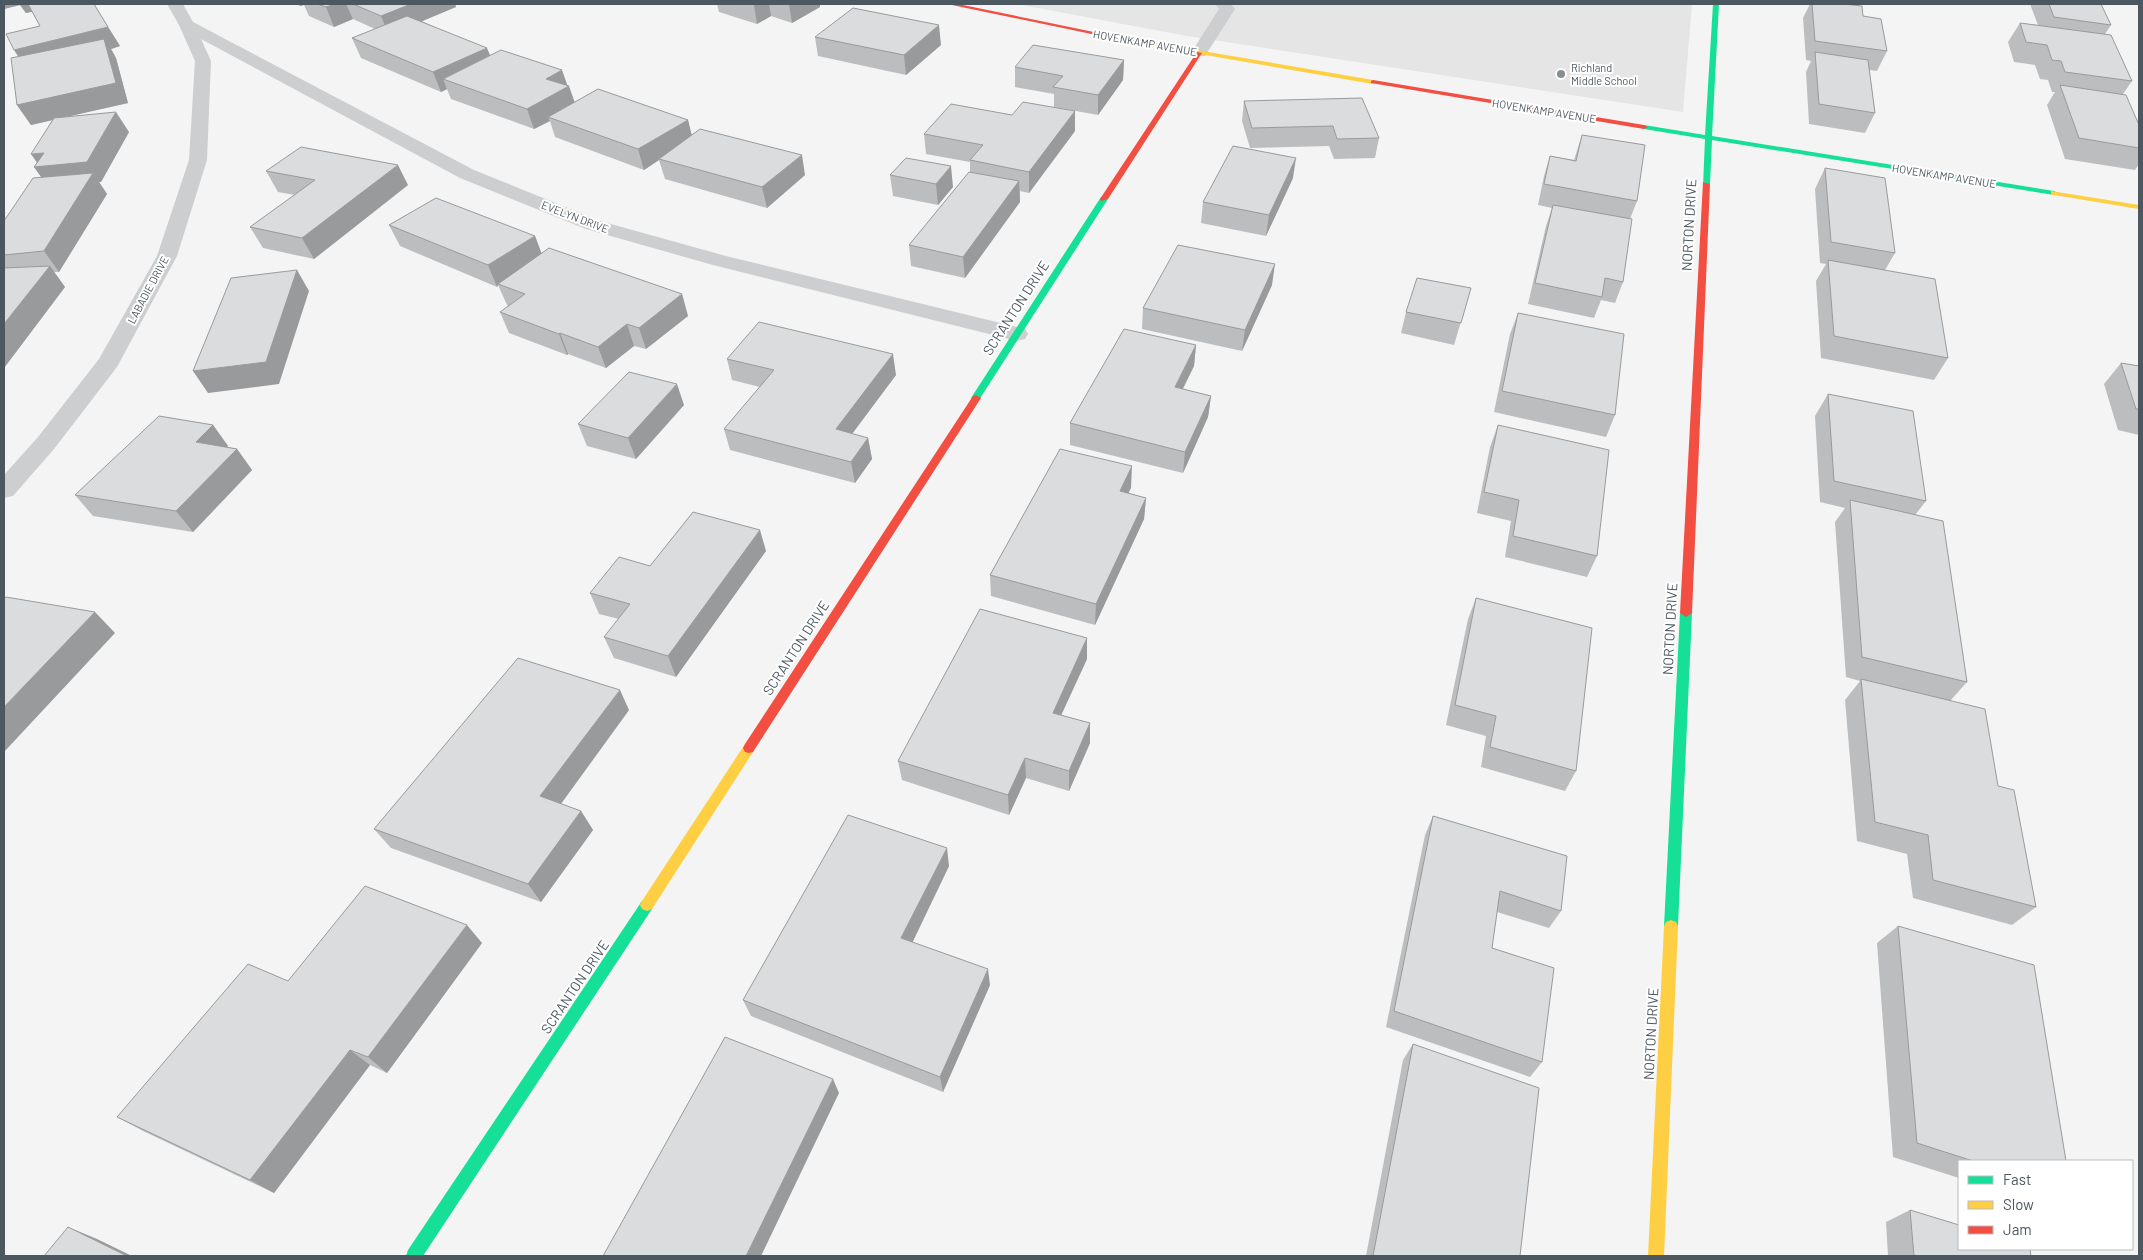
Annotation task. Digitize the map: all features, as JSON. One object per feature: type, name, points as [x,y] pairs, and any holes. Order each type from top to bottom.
[{"type":"street","points":[[175,4],[187,25]]},
{"type":"street","name":"HOVENKAMP AVENUE","points":[[950,4],[1118,39],[1199,53],[1708,138],[2139,207]]},
{"type":"street","points":[[1199,53],[1227,9],[1223,4]]},
{"type":"street","name":"NORTON DRIVE","points":[[1656,1256],[1708,138],[1716,4]]},
{"type":"street","name":"EVELYN DRIVE","points":[[187,25],[467,174],[593,225],[720,261],[1017,334]]},
{"type":"street","name":"LABADIE DRIVE","points":[[4,490],[46,443],[109,362],[167,256],[198,160],[203,61],[187,25]]},
{"type":"street","name":"SCRANTON DRIVE","points":[[414,1256],[667,876],[1199,53]]},
{"type":"shaded area","name":"Richland Middle School","points":[[1016,4],[1692,4],[1683,112],[1187,36]]},
{"type":"building","points":[[28,4],[94,4],[108,27],[14,50],[6,34],[40,26]]},
{"type":"building","points":[[317,4],[335,4],[326,7]]},
{"type":"building","points":[[353,4],[411,4],[381,16]]},
{"type":"building","points":[[1812,4],[1862,6],[1863,16],[1881,19],[1887,51],[1815,41]]},
{"type":"building","points":[[2049,4],[2101,4],[2111,25],[2054,17]]},
{"type":"building","points":[[853,8],[939,25],[904,55],[815,37]]},
{"type":"building","points":[[407,16],[487,48],[433,72],[352,38]]},
{"type":"building","points":[[2020,23],[2111,35],[2132,81],[2065,72],[2061,61],[2052,60],[2047,45],[2026,42]]},
{"type":"building","points":[[104,39],[116,83],[17,105],[11,58]]},
{"type":"building","points":[[1033,45],[1124,60],[1098,95],[1053,87],[1063,76],[1015,67]]},
{"type":"building","points":[[501,50],[562,70],[546,79],[569,86],[527,109],[443,79]]},
{"type":"building","points":[[1815,52],[1868,60],[1875,113],[1819,104]]},
{"type":"building","points":[[2060,85],[2126,95],[2139,125],[2139,148],[2079,138]]},
{"type":"building","points":[[598,89],[688,120],[638,149],[548,117]]},
{"type":"building","points":[[1362,98],[1379,138],[1337,139],[1333,126],[1252,128],[1244,101]]},
{"type":"building","points":[[1023,102],[1075,111],[1029,172],[970,160],[983,145],[924,134],[951,104],[1012,115]]},
{"type":"building","points":[[116,112],[87,162],[34,167],[44,153],[31,154],[54,118]]},
{"type":"building","points":[[700,129],[802,155],[762,187],[659,159]]},
{"type":"building","points":[[1582,135],[1645,145],[1637,201],[1544,184],[1550,156],[1576,161]]},
{"type":"building","points":[[1233,146],[1296,158],[1269,215],[1203,202]]},
{"type":"building","points":[[301,147],[398,165],[302,238],[250,227],[315,180],[266,171]]},
{"type":"building","points":[[906,158],[951,166],[936,184],[890,175]]},
{"type":"building","points":[[1825,168],[1885,178],[1895,253],[1831,242]]},
{"type":"building","points":[[969,172],[1019,181],[963,257],[909,245]]},
{"type":"building","points":[[93,173],[44,251],[4,255],[4,221],[33,178]]},
{"type":"building","points":[[436,198],[535,236],[488,265],[389,225]]},
{"type":"building","points":[[1553,205],[1632,219],[1623,282],[1605,278],[1602,297],[1535,283]]},
{"type":"building","points":[[1178,245],[1275,264],[1245,330],[1143,308]]},
{"type":"building","points":[[549,248],[682,294],[639,328],[627,324],[598,347],[500,312],[525,294],[498,284]]},
{"type":"building","points":[[1828,260],[1935,279],[1948,358],[1834,336]]},
{"type":"building","points":[[50,266],[4,324],[4,268]]},
{"type":"building","points":[[297,270],[266,362],[193,371],[231,278]]},
{"type":"building","points":[[1417,278],[1471,288],[1461,323],[1406,312]]},
{"type":"building","points":[[1518,313],[1624,334],[1615,415],[1502,391]]},
{"type":"building","points":[[759,322],[893,354],[836,429],[868,438],[851,462],[724,429],[774,370],[727,359]]},
{"type":"building","points":[[1124,329],[1196,345],[1175,387],[1211,396],[1185,452],[1070,423]]},
{"type":"building","points":[[2121,363],[2139,366],[2139,409],[2136,409]]},
{"type":"building","points":[[629,372],[677,384],[628,438],[578,424]]},
{"type":"building","points":[[1828,394],[1913,411],[1926,501],[1834,481]]},
{"type":"building","points":[[159,416],[213,425],[196,442],[237,449],[176,511],[75,495]]},
{"type":"building","points":[[1498,425],[1609,450],[1597,556],[1513,536],[1519,500],[1484,492]]},
{"type":"building","points":[[1060,449],[1132,466],[1120,491],[1146,498],[1096,604],[990,575]]},
{"type":"building","points":[[1850,500],[1943,521],[1967,682],[1862,657]]},
{"type":"building","points":[[693,512],[760,530],[668,656],[604,637],[630,604],[590,593],[619,557],[650,566]]},
{"type":"building","points":[[6,597],[95,612],[4,707],[4,599]]},
{"type":"building","points":[[1476,598],[1592,628],[1576,771],[1490,747],[1496,716],[1455,705]]},
{"type":"building","points":[[980,609],[1087,638],[1053,713],[1090,723],[1069,771],[1025,758],[1008,795],[898,761]]},
{"type":"building","points":[[518,658],[620,690],[540,796],[581,811],[528,884],[374,829]]},
{"type":"building","points":[[1861,679],[1985,709],[1998,786],[2014,790],[2036,907],[1933,880],[1928,835],[1875,822]]},
{"type":"building","points":[[848,815],[947,848],[901,938],[988,969],[940,1077],[743,1000]]},
{"type":"building","points":[[1433,816],[1567,856],[1561,911],[1500,891],[1492,948],[1554,968],[1542,1062],[1394,1011]]},
{"type":"building","points":[[365,886],[467,925],[368,1057],[350,1050],[250,1180],[117,1117],[248,964],[288,981]]},
{"type":"building","points":[[1898,926],[2034,965],[2066,1160],[1970,1160],[1917,1143]]},
{"type":"building","points":[[725,1037],[833,1079],[746,1256],[603,1256]]},
{"type":"building","points":[[1413,1044],[1539,1088],[1520,1256],[1373,1256]]},
{"type":"building","points":[[1910,1210],[1958,1225],[1958,1250],[2030,1250],[2031,1256],[1914,1256]]},
{"type":"building","points":[[68,1227],[127,1256],[44,1256]]},
{"type":"traffic: fast","points":[[1706,184],[1716,4]]},
{"type":"traffic: fast","points":[[1644,127],[2054,193]]},
{"type":"traffic: fast","points":[[976,398],[1104,199]]},
{"type":"traffic: fast","points":[[1671,926],[1686,613]]},
{"type":"traffic: fast","points":[[414,1256],[647,905]]},
{"type":"traffic: slow","points":[[1149,44],[1373,82]]},
{"type":"traffic: slow","points":[[2054,193],[2139,207]]},
{"type":"traffic: slow","points":[[647,905],[749,748]]},
{"type":"traffic: slow","points":[[1656,1256],[1671,926]]},
{"type":"traffic: jam","points":[[950,4],[1149,44]]},
{"type":"traffic: jam","points":[[1104,199],[1199,53]]},
{"type":"traffic: jam","points":[[1373,82],[1644,127]]},
{"type":"traffic: jam","points":[[1686,613],[1706,184]]},
{"type":"traffic: jam","points":[[749,748],[976,398]]},
{"type":"place","name":"Richland Middle School","points":[[1561,74]]}]
